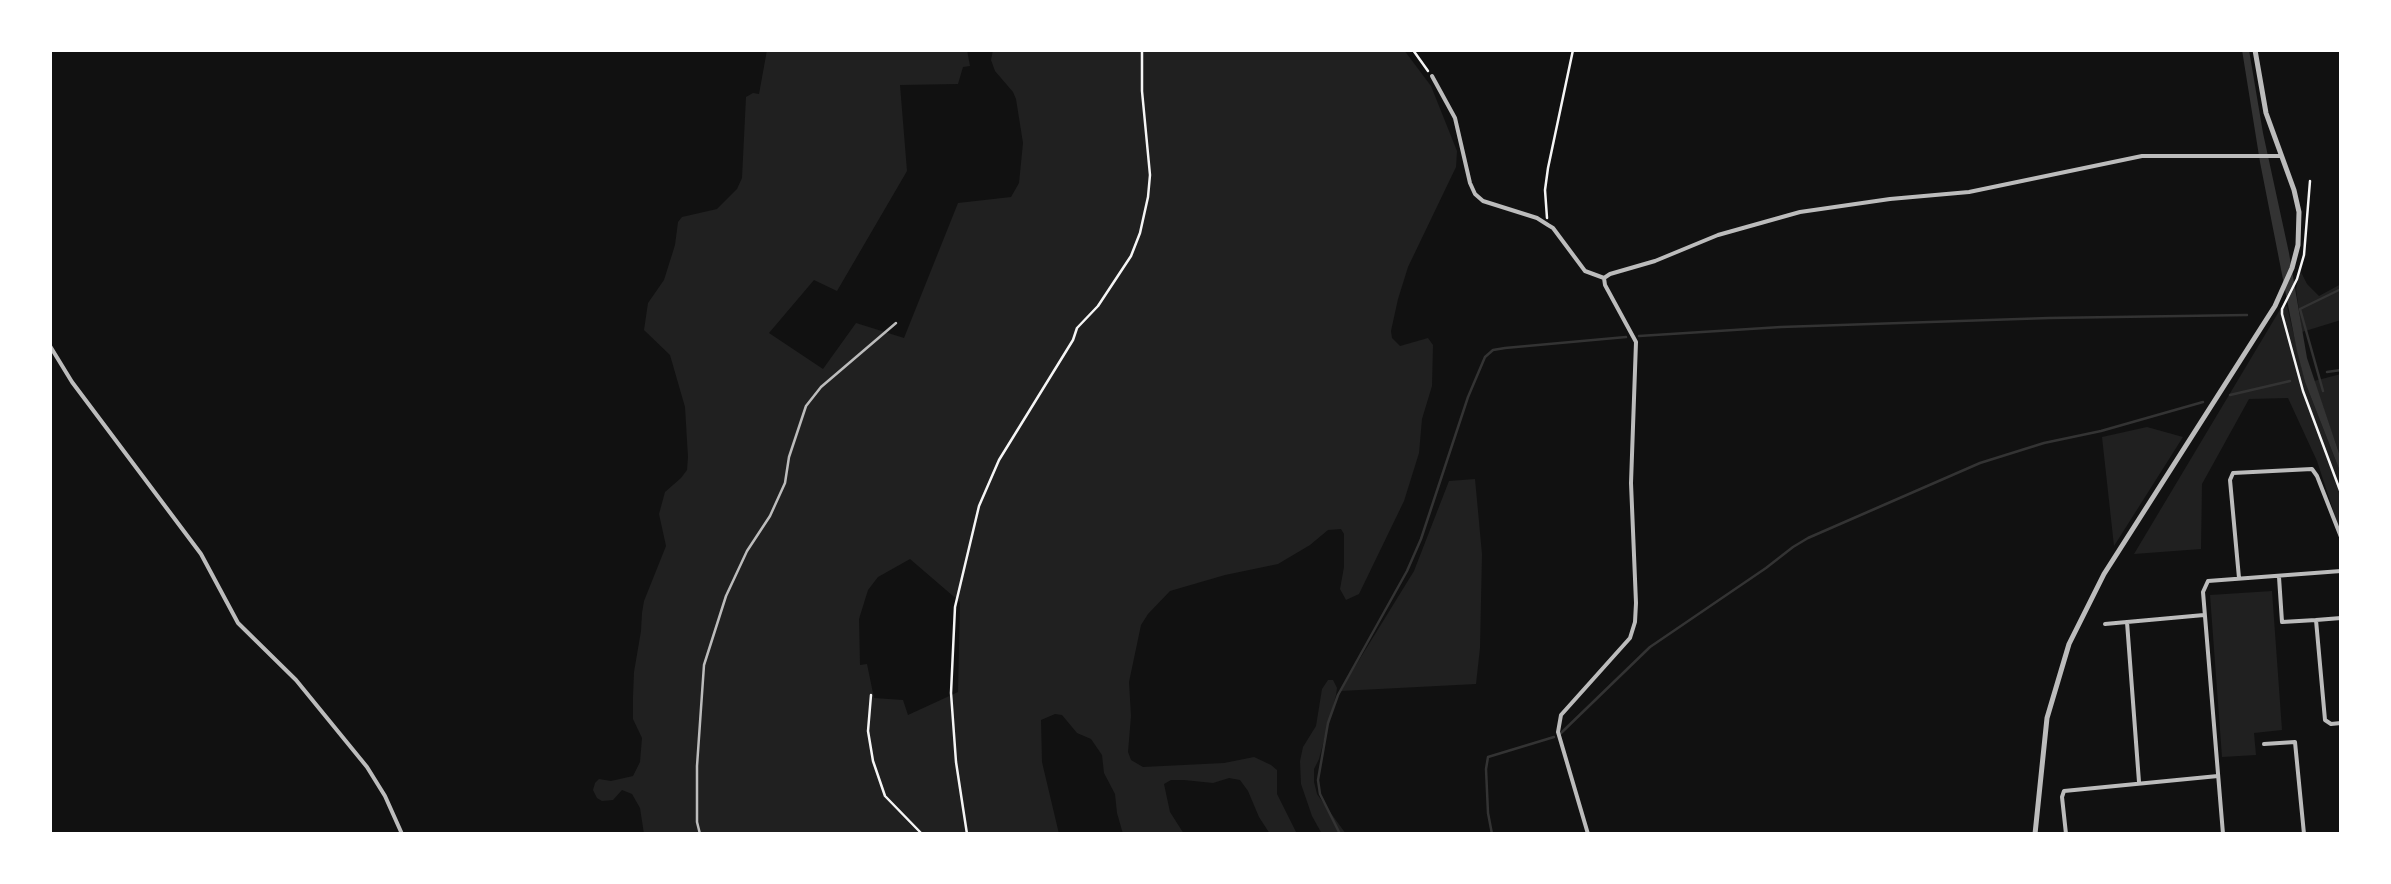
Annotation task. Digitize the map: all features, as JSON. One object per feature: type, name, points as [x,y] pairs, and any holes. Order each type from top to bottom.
[{"type":"street","points":[[2035,834],[2047,718],[2068,650],[2086,609],[2104,574],[2275,306],[2292,268],[2298,245],[2299,212],[2266,113],[2255,50]]},
{"type":"street","points":[[1432,76],[1454,118],[1475,194],[1483,201],[1548,224],[1586,271],[1604,278]]},
{"type":"street","points":[[1604,278],[1718,235],[1800,212],[1969,192],[2142,156],[2280,156]]},
{"type":"street","points":[[1588,834],[1558,732],[1561,715],[1630,638],[1636,604],[1631,483],[1636,342],[1604,278]]},
{"type":"street","points":[[50,346],[82,397],[201,554],[238,623],[296,680],[367,767],[402,834]]},
{"type":"street","points":[[2238,578],[2230,480],[2233,473],[2312,468],[2341,537]]},
{"type":"street","points":[[2223,834],[2203,592],[2208,581],[2341,571]]},
{"type":"street","points":[[2279,575],[2282,622],[2341,618]]},
{"type":"street","points":[[2105,624],[2205,615]]},
{"type":"street","points":[[2316,620],[2326,720],[2341,723]]},
{"type":"street","points":[[2127,622],[2140,783]]},
{"type":"street","points":[[2264,744],[2296,742],[2304,834]]},
{"type":"street","points":[[2066,834],[2064,790],[2218,776]]},
{"type":"lane","points":[[700,834],[698,766],[704,665],[726,596],[785,482],[789,456],[806,406],[821,387],[896,323]]},
{"type":"path","points":[[967,834],[951,693],[955,608],[980,506],[999,460],[1077,328],[1098,306],[1140,233],[1150,175],[1142,50]]},
{"type":"path","points":[[1414,50],[1432,76]]},
{"type":"path","points":[[1548,224],[1544,190],[1573,50]]},
{"type":"path","points":[[2310,181],[2304,256],[2282,314],[2302,391],[2341,493]]},
{"type":"path","points":[[872,695],[868,731],[885,796],[922,834]]},
{"type":"shaded area","points":[[767,50],[967,50],[970,66],[963,67],[958,84],[900,85],[907,171],[837,291],[814,280],[769,333],[823,369],[856,323],[904,338],[958,203],[1011,197],[1019,183],[1023,143],[1016,99],[995,71],[993,50],[1404,50],[1431,86],[1457,151],[1456,167],[1408,267],[1391,331],[1400,346],[1428,338],[1433,345],[1432,386],[1422,419],[1419,453],[1404,501],[1359,594],[1346,600],[1340,589],[1344,534],[1341,529],[1328,530],[1278,564],[1170,591],[1141,625],[1129,682],[1131,760],[1143,767],[1224,763],[1254,757],[1277,770],[1277,794],[1297,834],[1270,834],[1240,780],[1229,778],[1213,783],[1171,780],[1164,784],[1170,812],[1184,834],[1123,834],[1102,755],[1091,739],[1077,733],[1062,715],[1055,714],[1041,720],[1042,762],[1059,834],[644,834],[640,808],[632,794],[622,790],[613,800],[597,798],[593,790],[599,779],[611,781],[633,776],[640,762],[642,738],[633,719],[633,697],[642,613],[666,546],[659,514],[665,492],[687,470],[685,407],[670,355],[644,330],[648,303],[664,280],[678,222],[682,217],[717,209],[737,189],[742,178],[746,97],[759,94]],"holes":[[[910,559],[960,602],[958,692],[908,715],[903,700],[874,698],[867,664],[860,665],[859,619],[868,590],[878,577]]]},
{"type":"shaded area","points":[[2242,50],[2249,50],[2307,358],[2341,459],[2341,474],[2297,351]]},
{"type":"shaded area","points":[[2300,270],[2319,296],[2341,284],[2341,320],[2302,332],[2296,289]]},
{"type":"shaded area","points":[[2287,306],[2305,382],[2341,474],[2341,534],[2317,461],[2288,398],[2249,399],[2202,484],[2201,549],[2134,554],[2281,308]]},
{"type":"shaded area","points":[[2341,374],[2341,459],[2314,381]]},
{"type":"shaded area","points":[[2147,427],[2183,437],[2114,546],[2102,437]]},
{"type":"shaded area","points":[[1475,479],[1482,554],[1476,684],[1340,691],[1414,571],[1449,481]]},
{"type":"shaded area","points":[[2272,591],[2282,730],[2254,733],[2256,755],[2222,757],[2210,595]]},
{"type":"shaded area","points":[[1328,680],[1333,680],[1337,688],[1314,769],[1314,782],[1317,794],[1346,834],[1322,834],[1301,784],[1303,747],[1316,726],[1322,689]]},
{"type":"waterway","points":[[2323,391],[2300,309],[2341,289]]},
{"type":"waterway","points":[[1639,336],[1781,327],[2247,315]]},
{"type":"waterway","points":[[1340,834],[1320,794],[1318,780],[1328,723],[1338,695],[1421,539],[1485,357],[1493,350],[1505,348],[1626,337]]},
{"type":"waterway","points":[[2327,372],[2341,370]]},
{"type":"waterway","points":[[2230,395],[2290,381]]},
{"type":"waterway","points":[[1560,734],[1650,647],[1808,538],[1980,463],[2203,402]]},
{"type":"waterway","points":[[1492,834],[1488,757],[1554,737]]}]
